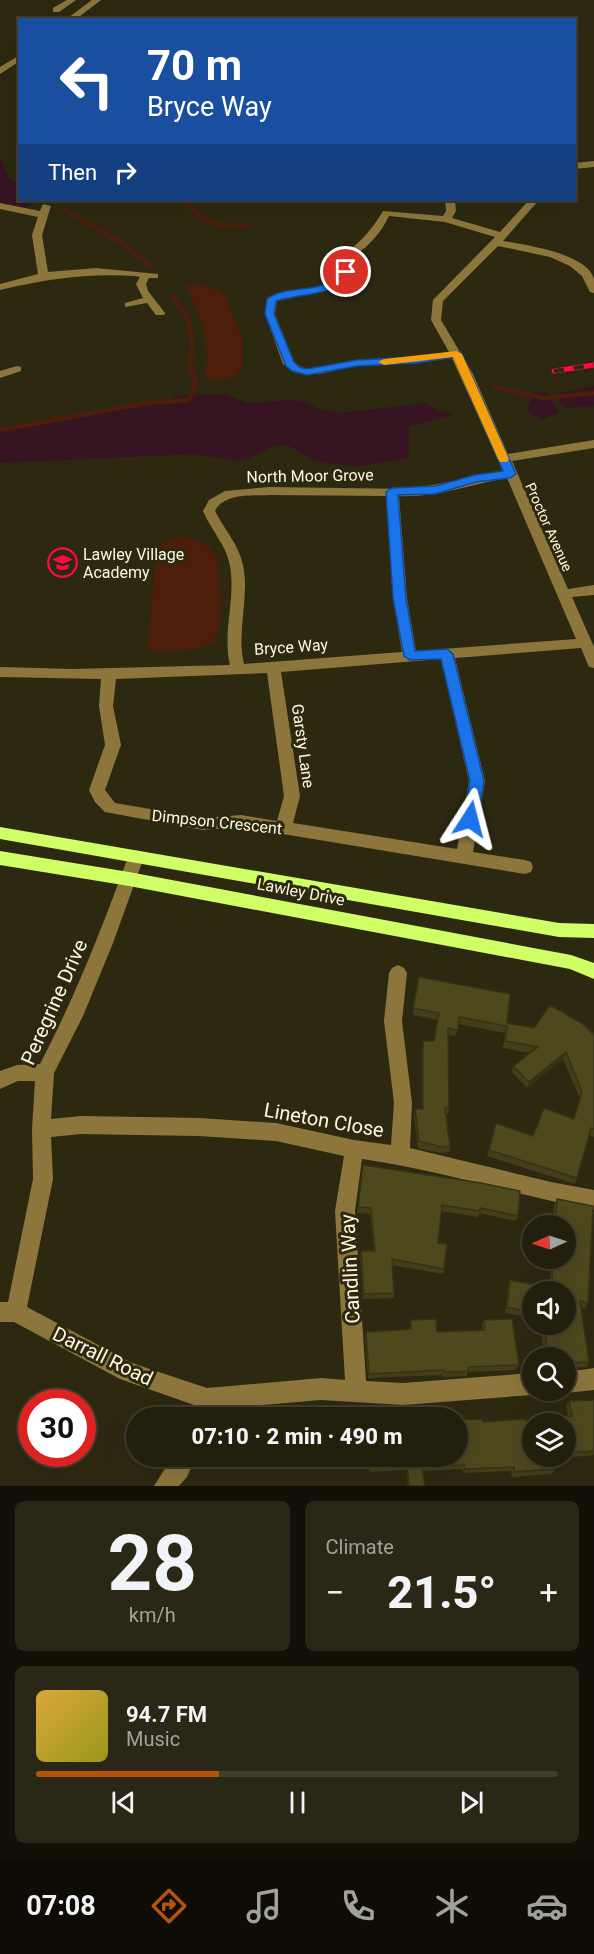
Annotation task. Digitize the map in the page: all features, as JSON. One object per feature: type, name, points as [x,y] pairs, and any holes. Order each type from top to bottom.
[{"type":"main road","name":"Lawley Drive","points":[[0,833],[559,930],[594,931]]},
{"type":"main road","name":"Lawley Drive","points":[[0,858],[129,879],[571,962],[594,971]]},
{"type":"street","points":[[56,10],[72,0]]},
{"type":"street","points":[[72,18],[97,0]]},
{"type":"street","points":[[0,71],[18,58]]},
{"type":"street","points":[[576,166],[594,164]]},
{"type":"street","points":[[446,219],[451,211],[450,201]]},
{"type":"street","name":"Proctor Avenue","points":[[533,201],[438,300],[436,320],[443,335],[457,354],[594,663]]},
{"type":"street","points":[[0,206],[26,213],[45,210],[37,235],[43,275]]},
{"type":"street","points":[[457,354],[417,360],[357,363],[319,371],[300,371],[289,364],[270,314],[270,303],[278,296],[334,286],[340,282],[346,275],[341,261],[362,246],[378,229],[386,213],[446,219],[562,259],[573,264],[587,276],[594,290]]},
{"type":"street","points":[[0,287],[43,275],[98,272],[150,275],[141,284],[143,291],[160,313]]},
{"type":"street","points":[[129,305],[150,299]]},
{"type":"street","points":[[2,379],[17,369]]},
{"type":"street","points":[[503,459],[594,444]]},
{"type":"street","name":"North Moor Grove","points":[[238,669],[233,640],[238,596],[237,564],[222,533],[212,520],[209,511],[213,503],[225,495],[269,491],[310,493],[435,490],[475,479],[510,474]]},
{"type":"street","points":[[392,492],[400,598],[410,656]]},
{"type":"street","points":[[562,594],[594,590]]},
{"type":"street","name":"Bryce Way","points":[[0,672],[109,675],[238,669],[585,643]]},
{"type":"street","points":[[447,654],[477,781],[464,857]]},
{"type":"street","name":"Garsty Lane","points":[[273,667],[292,796],[283,829]]},
{"type":"street","name":"Dimpson Crescent","points":[[109,675],[106,706],[113,745],[97,787],[102,801],[111,808],[203,824],[241,821],[525,867]]},
{"type":"street","name":"Peregrine Drive","points":[[8,1312],[43,1179],[40,1129],[45,1072],[74,1016],[136,857]]},
{"type":"street","points":[[398,973],[393,1021],[403,1103],[400,1155]]},
{"type":"street","points":[[0,1080],[17,1073],[45,1072]]},
{"type":"street","name":"Lineton Close","points":[[40,1129],[81,1125],[276,1131],[354,1149],[400,1155],[551,1192],[594,1200]]},
{"type":"street","name":"Candlin Way","points":[[354,1149],[345,1211],[356,1389]]},
{"type":"street","name":"Darrall Road","points":[[8,1312],[202,1407]]},
{"type":"street","points":[[576,1381],[594,1379]]},
{"type":"street","points":[[210,1407],[321,1389],[356,1389],[403,1394],[522,1385]]},
{"type":"street","points":[[165,1486],[180,1467]]},
{"type":"shaded area","points":[[0,158],[9,178],[18,183],[18,201],[32,203],[25,209],[0,204]]},
{"type":"shaded area","points":[[197,284],[220,290],[227,300],[242,337],[242,368],[233,377],[212,382],[205,375],[207,351],[203,328],[186,285]]},
{"type":"shaded area","points":[[594,386],[594,406],[565,408],[555,394]]},
{"type":"shaded area","points":[[546,391],[559,412],[542,420],[527,410],[533,393]]},
{"type":"shaded area","points":[[225,394],[248,403],[293,400],[307,402],[318,409],[340,413],[425,403],[440,411],[455,414],[409,427],[409,458],[355,467],[316,461],[287,445],[274,446],[238,461],[195,454],[0,463],[0,430],[174,400],[174,396]]},
{"type":"shaded area","points":[[182,536],[208,546],[217,560],[221,600],[216,637],[212,643],[197,649],[147,651],[156,554],[166,541]]},
{"type":"building","points":[[419,977],[510,994],[507,1023],[534,1028],[550,1005],[583,1024],[594,1035],[594,1129],[591,1128],[577,1178],[489,1150],[496,1123],[533,1136],[544,1108],[574,1119],[582,1092],[566,1052],[529,1082],[513,1066],[538,1047],[505,1041],[507,1026],[459,1017],[458,1030],[448,1028],[449,1107],[445,1108],[450,1146],[441,1147],[419,1141],[415,1109],[423,1109],[423,1041],[434,1041],[439,1013],[413,1008]]},
{"type":"building","points":[[363,1165],[520,1191],[518,1216],[480,1208],[480,1211],[442,1205],[438,1243],[447,1244],[444,1269],[392,1259],[394,1293],[364,1294],[361,1251],[375,1251],[371,1208],[358,1207]]},
{"type":"building","points":[[557,1199],[593,1206],[588,1303],[580,1301],[589,1362],[576,1363],[576,1347],[547,1347],[545,1335],[576,1335],[576,1281],[552,1281],[553,1269],[576,1269],[576,1215],[556,1215]]},
{"type":"building","points":[[510,1280],[522,1282],[522,1310],[507,1307]]},
{"type":"building","points":[[436,1319],[437,1332],[485,1330],[484,1320],[512,1319],[519,1365],[468,1367],[468,1371],[463,1372],[444,1372],[444,1370],[369,1374],[366,1332],[411,1329],[411,1320]]},
{"type":"building","points":[[594,1400],[594,1451],[576,1452],[576,1413],[571,1413],[569,1401]]},
{"type":"building","points":[[482,1419],[483,1422],[522,1419],[522,1467],[555,1467],[555,1469],[514,1472],[514,1467],[465,1469],[464,1467],[468,1467],[468,1420]]},
{"type":"building","points":[[407,1467],[422,1467],[425,1486],[409,1486]]},
{"type":"waterway","points":[[186,201],[198,215],[214,223],[251,225]]},
{"type":"waterway","points":[[62,208],[120,242]]},
{"type":"waterway","points":[[118,240],[152,267]]},
{"type":"waterway","points":[[0,430],[146,403],[189,400],[196,382],[191,366],[191,334],[185,314],[172,296]]},
{"type":"waterway","points":[[494,387],[544,398],[594,393]]},
{"type":"railway","points":[[554,371],[594,365]]},
{"type":"slow traffic","points":[[384,362],[457,354],[503,459]]},
{"type":"place","name":"Lawley Village Academy","points":[[62,563]]},
{"type":"route","points":[[346,272],[344,279],[334,286],[287,294],[272,299],[270,314],[289,364],[295,369],[307,372],[357,363],[401,362],[457,354],[510,474],[475,479],[435,490],[412,493],[392,492],[400,598],[410,656],[447,654],[477,781],[470,819]]}]
